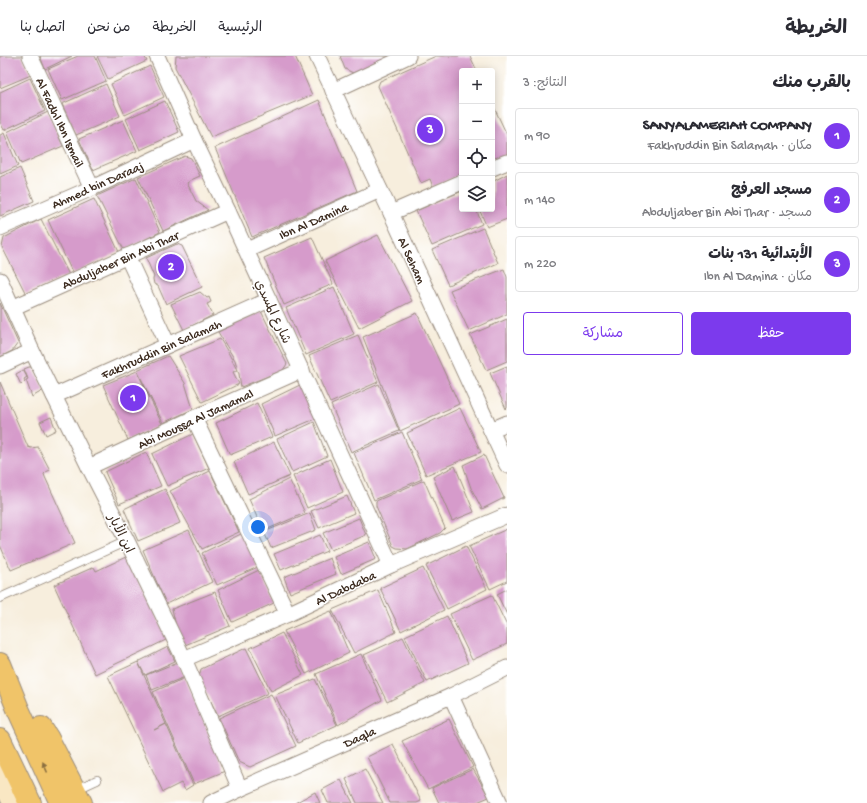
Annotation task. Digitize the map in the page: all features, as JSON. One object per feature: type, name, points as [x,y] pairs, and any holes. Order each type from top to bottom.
[{"type":"main road","points":[[0,664],[18,709],[43,729],[72,799]]},
{"type":"main road","points":[[0,740],[30,803]]},
{"type":"street","name":"Al Fadhl Ibn Ismail","points":[[30,56],[92,188]]},
{"type":"street","name":"شارع المسدي","points":[[157,56],[194,140],[247,250],[391,565]]},
{"type":"street","name":"Al Seham","points":[[317,56],[507,465]]},
{"type":"street","points":[[333,91],[408,56]]},
{"type":"street","name":"Ahmed bin Daraaj","points":[[0,228],[92,188],[194,140]]},
{"type":"street","points":[[495,167],[507,162]]},
{"type":"street","points":[[391,213],[459,183]]},
{"type":"street","name":"Ibn Al Damina","points":[[247,250],[380,190]]},
{"type":"street","name":"Abduljaber Bin Abi Thar","points":[[12,308],[228,211]]},
{"type":"street","points":[[127,256],[168,346]]},
{"type":"street","name":"ابن الأبار","points":[[0,280],[32,351],[184,659],[240,789]]},
{"type":"street","name":"Fakhruddin Bin Salamah","points":[[54,396],[269,300]]},
{"type":"street","points":[[0,366],[32,351]]},
{"type":"street","name":"Abi Moussa Al Jamamal","points":[[89,467],[302,370]]},
{"type":"street","points":[[194,418],[288,614]]},
{"type":"street","points":[[491,430],[507,423]]},
{"type":"street","name":"Al Dabdaba","points":[[184,659],[288,614],[391,565],[507,515]]},
{"type":"street","name":"Daqla","points":[[210,803],[451,696],[507,668]]},
{"type":"street","points":[[451,696],[500,803]]},
{"type":"street","points":[[1,776],[14,803]]},
{"type":"lane","points":[[0,598],[127,541]]},
{"type":"lane","points":[[72,799],[97,780]]},
{"type":"building","points":[[0,56],[22,56],[31,75],[0,88]]},
{"type":"building","points":[[40,56],[72,56],[45,69]]},
{"type":"building","points":[[78,56],[95,56],[106,81],[62,100],[48,69]]},
{"type":"building","points":[[97,56],[144,56],[147,61],[108,79]]},
{"type":"building","points":[[176,56],[295,56],[312,95],[211,137],[175,67]]},
{"type":"building","points":[[340,56],[390,56],[353,73],[345,69]]},
{"type":"building","points":[[436,56],[470,56],[476,68],[459,68],[459,175],[433,187],[430,179],[421,183],[378,86],[380,81]]},
{"type":"building","points":[[150,66],[164,97],[125,115],[111,84]]},
{"type":"building","points":[[30,78],[45,111],[4,130],[0,122],[0,92]]},
{"type":"building","points":[[106,84],[120,116],[76,135],[62,104]]},
{"type":"building","points":[[319,100],[357,191],[252,237],[215,148]]},
{"type":"building","points":[[165,101],[179,132],[140,150],[126,119]]},
{"type":"building","points":[[495,109],[507,135],[507,154],[495,160]]},
{"type":"building","points":[[48,112],[63,146],[21,164],[7,132]]},
{"type":"building","points":[[123,120],[137,151],[93,170],[79,139]]},
{"type":"building","points":[[4,133],[18,166],[0,174],[0,135]]},
{"type":"building","points":[[185,156],[191,158],[200,176],[187,183],[196,201],[208,210],[163,231],[138,177]]},
{"type":"building","points":[[20,168],[34,201],[0,216],[0,177]]},
{"type":"building","points":[[507,174],[507,219],[487,227],[480,212],[495,212],[495,180]]},
{"type":"building","points":[[136,178],[160,232],[124,250],[97,196]]},
{"type":"building","points":[[459,192],[459,212],[477,212],[482,224],[432,246],[416,211]]},
{"type":"building","points":[[94,199],[119,252],[73,274],[48,220]]},
{"type":"building","points":[[41,219],[69,275],[26,294],[2,247],[4,238]]},
{"type":"building","points":[[483,228],[498,263],[448,285],[432,250]]},
{"type":"building","points":[[378,235],[412,301],[359,328],[325,261]]},
{"type":"building","points":[[312,237],[333,284],[284,305],[264,258]]},
{"type":"building","points":[[177,244],[182,246],[202,287],[166,304],[158,286],[154,284],[154,277],[146,258]]},
{"type":"building","points":[[504,269],[507,277],[507,314],[469,331],[450,290]]},
{"type":"building","points":[[334,287],[354,334],[306,355],[286,308]]},
{"type":"building","points":[[200,292],[207,298],[209,297],[211,302],[207,304],[213,315],[184,330],[171,304]]},
{"type":"building","points":[[0,303],[18,343],[12,351],[0,357]]},
{"type":"building","points":[[261,311],[287,364],[283,370],[241,387],[235,360],[218,332]]},
{"type":"building","points":[[417,313],[459,404],[400,431],[363,337]]},
{"type":"building","points":[[507,319],[507,361],[486,370],[470,335]]},
{"type":"building","points":[[358,335],[378,382],[330,403],[309,356]]},
{"type":"building","points":[[220,339],[237,370],[233,372],[239,384],[202,402],[179,356]]},
{"type":"building","points":[[168,356],[185,383],[193,409],[163,423],[137,370]]},
{"type":"building","points":[[507,366],[507,408],[506,409],[490,373]]},
{"type":"building","points":[[33,367],[44,390],[32,397],[24,369]]},
{"type":"building","points":[[23,370],[27,377],[21,385],[16,374]]},
{"type":"building","points":[[137,371],[162,424],[128,440],[103,385]]},
{"type":"building","points":[[0,382],[28,447],[38,447],[50,470],[44,474],[45,477],[75,543],[11,570],[0,545]]},
{"type":"building","points":[[302,384],[317,418],[275,436],[261,404]]},
{"type":"building","points":[[379,384],[399,431],[351,452],[331,405]]},
{"type":"building","points":[[257,403],[272,437],[230,455],[216,423]]},
{"type":"building","points":[[460,408],[481,452],[426,475],[407,433]]},
{"type":"building","points":[[51,417],[56,430],[46,435],[40,422]]},
{"type":"building","points":[[314,422],[327,456],[292,472],[277,439]]},
{"type":"building","points":[[402,432],[422,479],[374,500],[354,453]]},
{"type":"building","points":[[193,434],[209,468],[167,486],[152,454]]},
{"type":"building","points":[[274,442],[290,476],[248,494],[234,462]]},
{"type":"building","points":[[146,452],[161,486],[119,504],[105,472]]},
{"type":"building","points":[[484,455],[504,498],[482,509],[471,488],[463,465]]},
{"type":"building","points":[[330,459],[343,492],[307,508],[293,476]]},
{"type":"building","points":[[455,466],[474,512],[452,521],[433,477]]},
{"type":"building","points":[[210,471],[239,532],[202,549],[170,491]]},
{"type":"building","points":[[289,479],[305,513],[263,531],[249,499]]},
{"type":"building","points":[[424,480],[445,528],[440,533],[407,549],[397,548],[393,546],[376,506],[376,501]]},
{"type":"building","points":[[165,489],[180,523],[138,541],[124,509]]},
{"type":"building","points":[[347,496],[354,513],[319,528],[311,511]]},
{"type":"building","points":[[310,513],[316,530],[271,548],[264,532]]},
{"type":"building","points":[[359,518],[366,535],[331,550],[323,533]]},
{"type":"building","points":[[507,529],[507,581],[490,589],[469,546]]},
{"type":"building","points":[[189,530],[212,582],[166,604],[143,550]]},
{"type":"building","points":[[243,533],[258,567],[217,585],[202,553]]},
{"type":"building","points":[[320,535],[327,551],[281,570],[274,554]]},
{"type":"building","points":[[369,542],[376,559],[341,574],[334,557]]},
{"type":"building","points":[[466,546],[487,589],[447,609],[426,566]]},
{"type":"building","points":[[128,556],[168,639],[95,674],[54,585],[94,567],[96,571]]},
{"type":"building","points":[[330,558],[336,574],[290,593],[284,577]]},
{"type":"building","points":[[423,568],[444,610],[401,631],[380,588]]},
{"type":"building","points":[[259,570],[274,603],[232,622],[218,590]]},
{"type":"building","points":[[507,589],[507,615],[497,594]]},
{"type":"building","points":[[378,590],[396,632],[354,653],[332,610]]},
{"type":"building","points":[[215,592],[230,626],[185,645],[176,626],[172,609]]},
{"type":"building","points":[[492,595],[507,626],[507,644],[472,660],[450,614]]},
{"type":"building","points":[[331,611],[349,653],[306,674],[284,631]]},
{"type":"building","points":[[447,616],[468,663],[427,682],[405,636]]},
{"type":"building","points":[[282,633],[303,675],[271,691],[250,648]]},
{"type":"building","points":[[403,637],[425,683],[387,702],[364,655]]},
{"type":"building","points":[[168,647],[175,661],[145,675],[138,662]]},
{"type":"building","points":[[246,648],[268,693],[218,716],[199,677],[201,669]]},
{"type":"building","points":[[361,654],[382,700],[338,725],[316,674]]},
{"type":"building","points":[[138,662],[193,785],[185,790],[181,783],[163,792],[108,676]]},
{"type":"building","points":[[178,662],[185,677],[152,690],[146,675]]},
{"type":"building","points":[[185,678],[225,771],[194,784],[153,692]]},
{"type":"building","points":[[315,679],[337,725],[298,743],[275,695]]},
{"type":"building","points":[[271,694],[296,746],[250,767],[239,762],[219,718]]},
{"type":"building","points":[[449,719],[473,767],[428,789],[402,741]]},
{"type":"building","points":[[393,744],[421,801],[417,803],[390,803],[367,757]]},
{"type":"building","points":[[365,769],[383,803],[357,803],[346,779]]},
{"type":"building","points":[[473,769],[489,797],[475,803],[439,803],[432,788]]},
{"type":"building","points":[[341,780],[353,803],[328,803],[322,790]]},
{"type":"building","points":[[315,792],[320,803],[295,803]]},
{"type":"place","name":"الأبتدائية 131 بنات","points":[[430,130]]},
{"type":"place","name":"مسجد العرفج","points":[[171,267]]},
{"type":"place","name":"SANYALAMERIAH COMPANY","points":[[133,398]]}]
